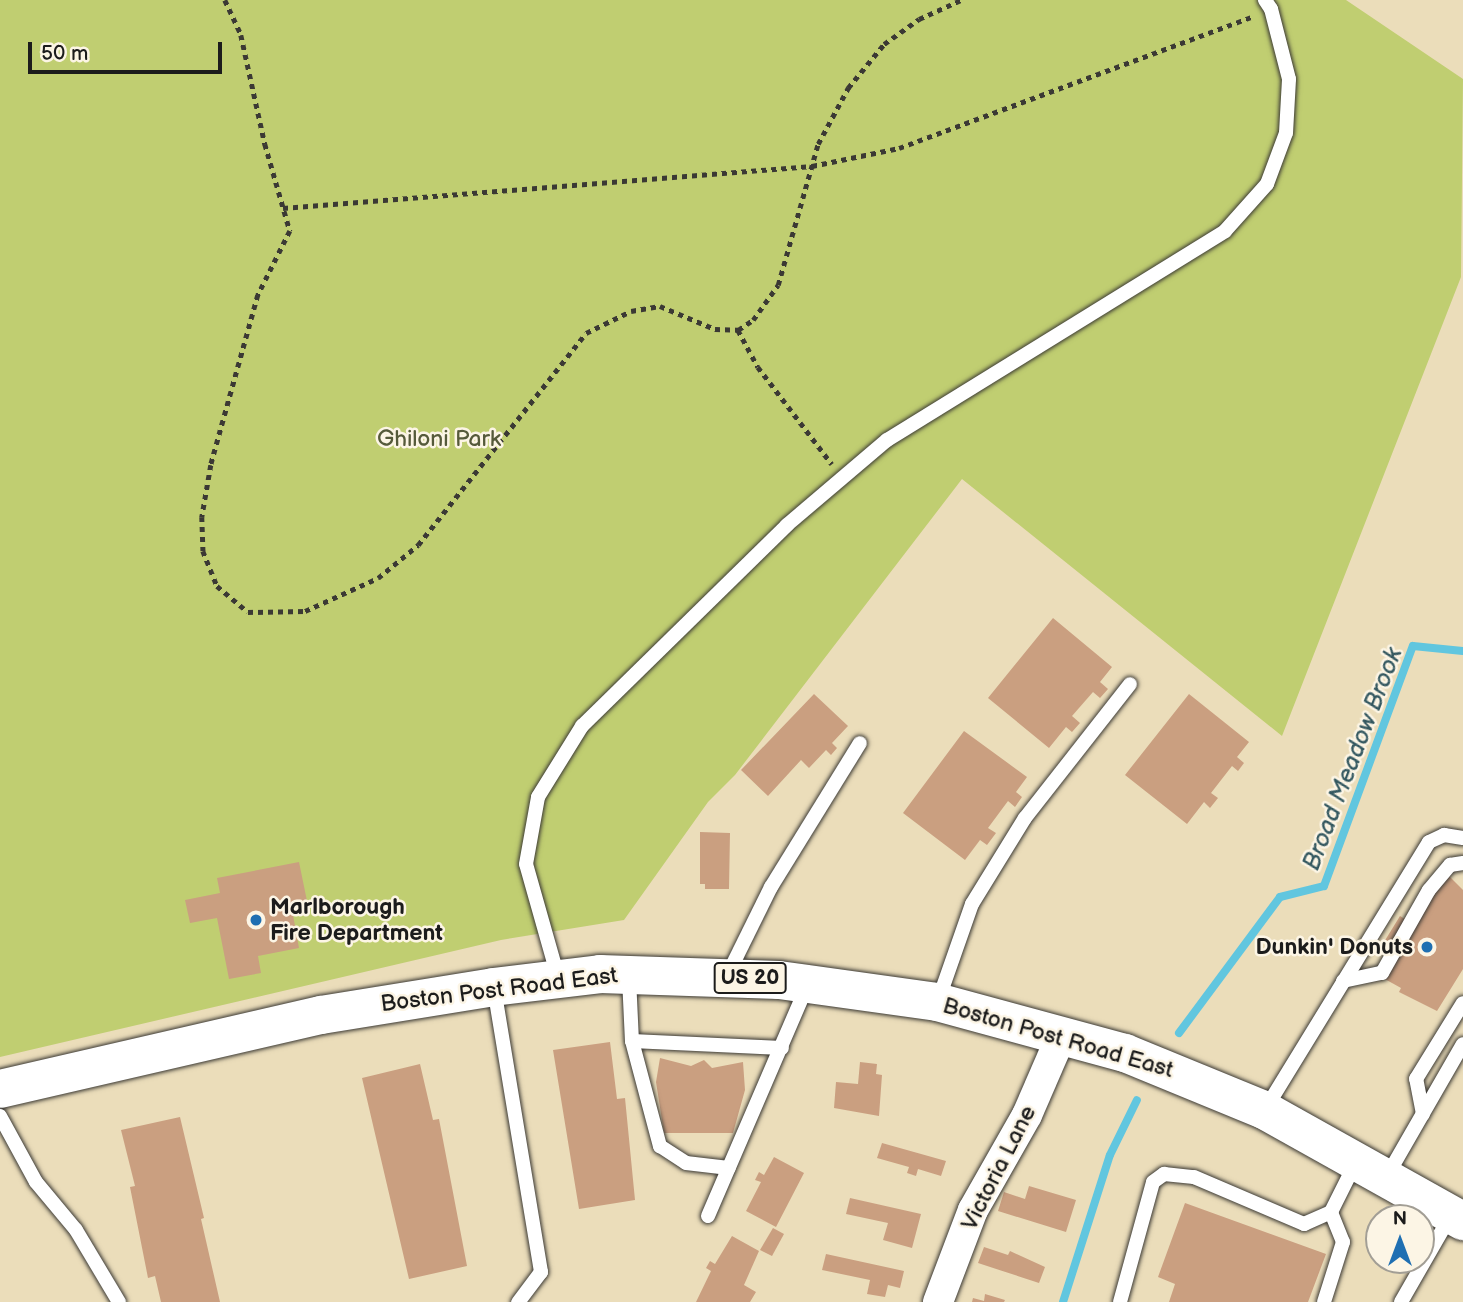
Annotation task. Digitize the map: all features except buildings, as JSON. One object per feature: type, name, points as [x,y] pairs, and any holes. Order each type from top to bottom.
[{"type":"main road","name":"Boston Post Road East","points":[[0,1089],[321,1015],[558,978],[629,975],[726,977],[808,983],[937,1002],[1062,1034],[1180,1073],[1264,1110],[1457,1217]]},
{"type":"street","name":"Victoria Lane","points":[[938,1302],[973,1210],[1027,1115],[1062,1034]]},
{"type":"lane","points":[[558,978],[526,864],[538,797],[582,726],[787,525],[887,440],[1225,231],[1266,184],[1286,133],[1289,79],[1268,4]]},
{"type":"lane","points":[[937,1002],[979,894],[1025,818],[1130,684]]},
{"type":"lane","points":[[726,977],[771,887],[860,743]]},
{"type":"lane","points":[[1264,1110],[1429,842],[1444,835],[1463,838]]},
{"type":"lane","points":[[1343,981],[1382,973],[1429,890],[1450,865],[1463,863]]},
{"type":"lane","points":[[629,975],[632,1041],[660,1146],[686,1163],[729,1168]]},
{"type":"lane","points":[[708,1216],[808,983]]},
{"type":"lane","points":[[493,987],[541,1272],[518,1302]]},
{"type":"lane","points":[[1423,1114],[1416,1079],[1463,1003]]},
{"type":"lane","points":[[632,1041],[782,1048]]},
{"type":"lane","points":[[1120,1302],[1153,1182],[1164,1174],[1194,1177],[1304,1224],[1331,1212],[1423,1114],[1463,1044]]},
{"type":"lane","points":[[0,1116],[36,1182],[76,1230],[119,1302]]},
{"type":"lane","points":[[1324,1302],[1343,1242],[1331,1212]]},
{"type":"lane","points":[[1401,1302],[1457,1217]]},
{"type":"path","points":[[225,0],[241,34],[290,231],[258,295],[211,464],[201,517],[203,551],[217,586],[248,612],[304,611],[378,578],[418,545],[586,333],[631,311],[660,306],[715,330],[738,330],[753,320],[778,285],[812,166],[848,88],[884,44],[919,19],[961,0]]},
{"type":"path","points":[[284,208],[812,166],[899,148],[1268,4]]},
{"type":"path","points":[[738,330],[758,367],[842,478]]},
{"type":"green space","name":"Ghiloni Park","points":[[0,0],[1346,0],[1463,79],[1461,277],[1282,736],[962,479],[735,775],[708,802],[624,920],[501,940],[0,1057]]},
{"type":"waterway","name":"Broad Meadow Brook","points":[[1179,1033],[1280,897],[1324,886],[1413,646],[1463,651]]},
{"type":"waterway","name":"Broad Meadow Brook","points":[[1063,1302],[1110,1155],[1137,1100]]},
{"type":"place","name":"Marlborough Fire Department","points":[[256,920]]},
{"type":"place","name":"Dunkin' Donuts","points":[[1427,947]]}]
